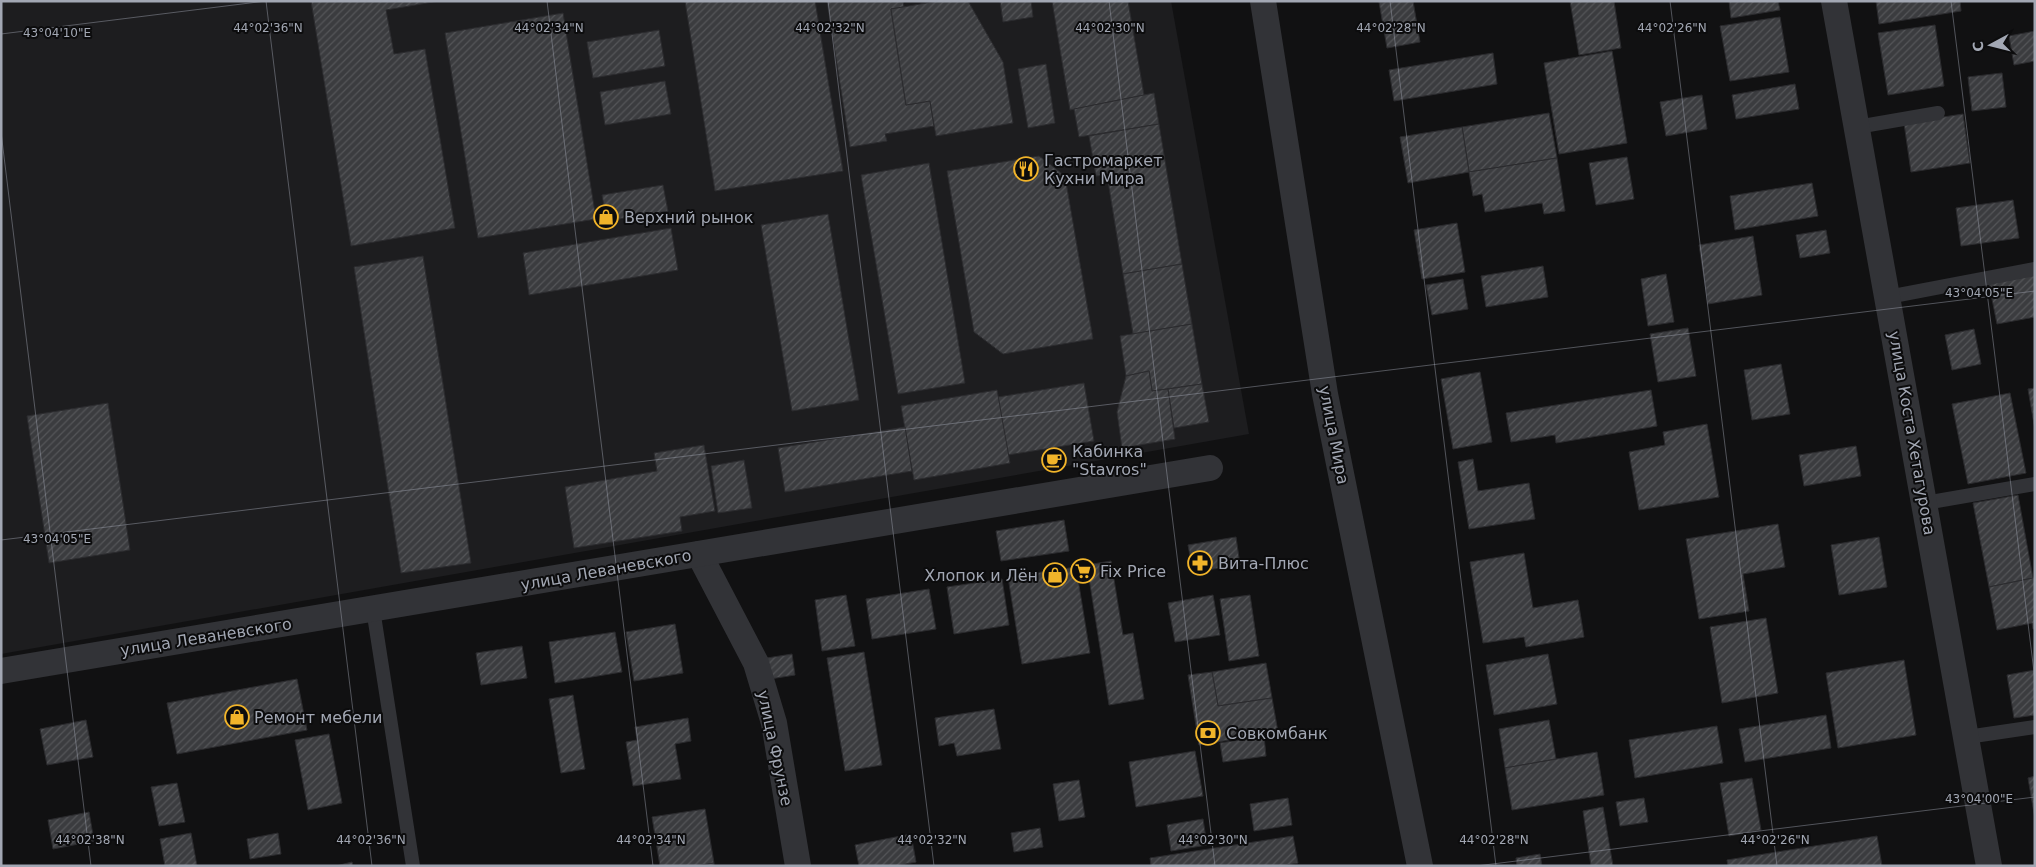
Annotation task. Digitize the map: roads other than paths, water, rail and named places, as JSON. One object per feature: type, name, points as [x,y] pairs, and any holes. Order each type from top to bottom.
[{"type":"street","name":"улица Мира","points":[[1263,1],[1325,394],[1420,866]]},
{"type":"street","name":"улица Коста Хетагурова","points":[[1834,1],[1989,866]]},
{"type":"street","name":"улица Леваневского","points":[[1,671],[1210,468]]},
{"type":"street","name":"улица Фрунзе","points":[[699,554],[756,663],[774,723],[798,866]]},
{"type":"lane","points":[[1856,127],[1938,113]]},
{"type":"lane","points":[[1888,296],[2035,269]]},
{"type":"lane","points":[[1924,504],[2035,484]]},
{"type":"lane","points":[[373,609],[414,866]]},
{"type":"lane","points":[[1967,737],[2035,727]]},
{"type":"place","name":"Гастромаркет Кухни Мира","points":[[1026,169]]},
{"type":"place","name":"Верхний рынок","points":[[606,217]]},
{"type":"place","name":"Кабинка \"Stavros\"","points":[[1054,460]]},
{"type":"place","name":"Вита-Плюс","points":[[1200,563]]},
{"type":"place","name":"Fix Price","points":[[1083,571]]},
{"type":"place","name":"Хлопок и Лён","points":[[1055,575]]},
{"type":"place","name":"Ремонт мебели","points":[[237,717]]},
{"type":"place","name":"Совкомбанк","points":[[1208,733]]}]
